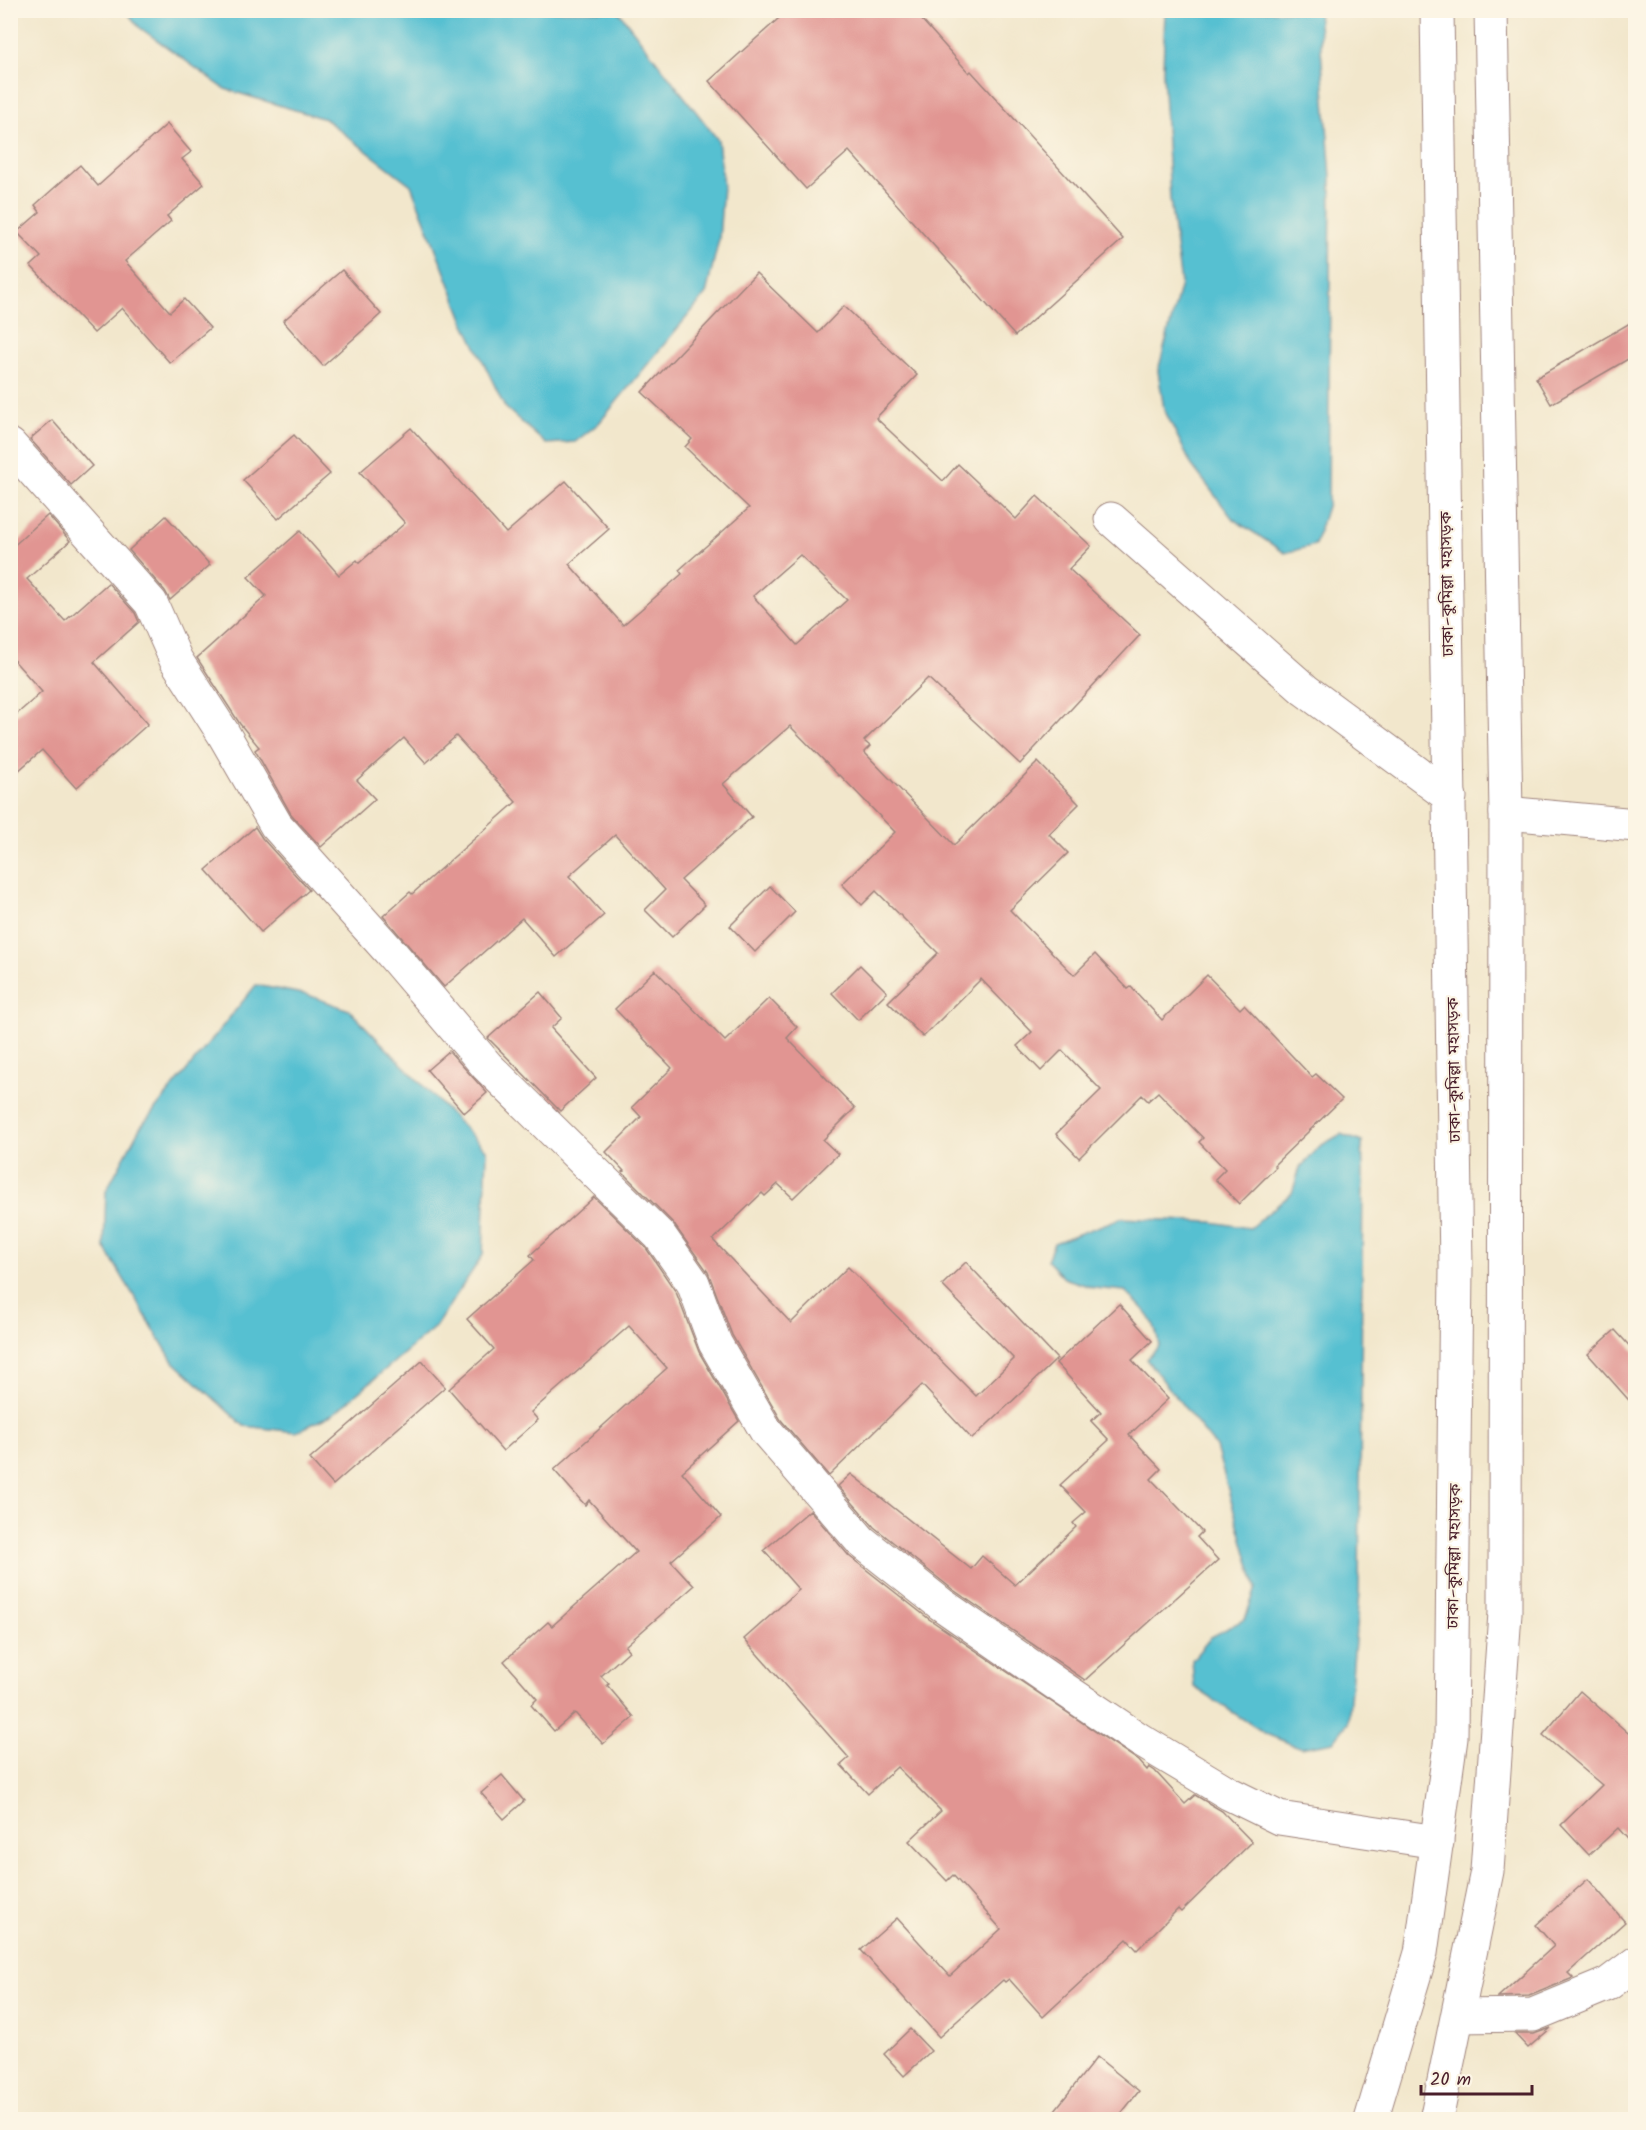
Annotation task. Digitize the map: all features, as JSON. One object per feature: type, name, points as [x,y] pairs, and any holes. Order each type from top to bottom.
[{"type":"main road","name":"ঢাকা–কুমিল্লা মহাসড়ক","points":[[1371,2120],[1421,1953],[1451,1738],[1456,1267],[1437,10]]},
{"type":"main road","points":[[1436,2120],[1488,1871],[1505,1613],[1506,813],[1491,10]]},
{"type":"main road","points":[[10,445],[151,603],[176,660],[223,733],[276,825],[392,953],[487,1066],[660,1236],[693,1283],[715,1343],[766,1431],[861,1541],[941,1604],[1058,1685],[1140,1740],[1230,1794],[1279,1818],[1437,1842]]},
{"type":"main road","points":[[1111,519],[1305,690],[1450,797]]},
{"type":"main road","points":[[1506,813],[1635,825]]},
{"type":"main road","points":[[1458,2016],[1533,2015],[1608,1984],[1635,1963]]},
{"type":"water","points":[[126,11],[618,11],[718,140],[723,186],[719,239],[706,294],[599,423],[575,442],[546,444],[505,407],[465,324],[411,185],[325,119],[225,89],[139,27]]},
{"type":"water","points":[[1165,11],[1318,11],[1331,177],[1328,503],[1315,545],[1285,553],[1233,519],[1191,464],[1164,409],[1158,371],[1181,284],[1170,199],[1163,72]]},
{"type":"water","points":[[256,985],[308,995],[349,1010],[487,1151],[483,1255],[435,1327],[333,1414],[296,1432],[244,1426],[172,1360],[104,1246],[106,1191],[140,1128]]},
{"type":"water","points":[[1341,1134],[1362,1142],[1359,1593],[1348,1723],[1333,1742],[1301,1748],[1266,1734],[1194,1687],[1192,1660],[1211,1637],[1245,1619],[1256,1588],[1216,1447],[1146,1359],[1159,1346],[1152,1321],[1143,1309],[1125,1291],[1094,1288],[1064,1278],[1047,1260],[1054,1243],[1121,1218],[1211,1222],[1250,1228],[1292,1193],[1300,1168],[1320,1146]]},
{"type":"building","points":[[788,10],[913,10],[1123,239],[1015,336],[849,151],[806,189],[709,81]]},
{"type":"building","points":[[167,124],[191,152],[182,159],[204,184],[167,216],[171,221],[125,261],[170,312],[184,299],[210,328],[170,363],[122,308],[94,333],[31,266],[41,257],[17,232],[40,212],[35,205],[80,165],[98,186]]},
{"type":"building","points":[[342,270],[381,314],[323,366],[283,321]]},
{"type":"building","points":[[756,273],[818,333],[844,306],[917,375],[876,418],[943,481],[958,464],[1016,519],[1037,496],[1091,546],[1069,569],[1140,635],[1020,764],[928,678],[864,741],[870,746],[864,752],[954,845],[1038,762],[1079,804],[1049,834],[1068,853],[1010,910],[1074,975],[1095,954],[1162,1020],[1207,975],[1240,1009],[1244,1005],[1312,1077],[1316,1074],[1342,1099],[1274,1165],[1276,1167],[1239,1204],[1215,1179],[1225,1169],[1199,1142],[1203,1138],[1158,1092],[1148,1101],[1142,1095],[1079,1158],[1056,1134],[1101,1090],[1062,1050],[1041,1071],[1017,1046],[1032,1032],[981,979],[923,1037],[888,1002],[938,953],[876,891],[862,905],[842,884],[895,832],[790,726],[723,784],[752,817],[681,880],[705,905],[672,937],[645,910],[665,890],[615,835],[569,876],[604,915],[556,957],[522,918],[444,987],[383,916],[410,892],[412,894],[516,802],[456,736],[426,763],[404,738],[357,780],[375,799],[321,847],[291,814],[255,750],[259,747],[240,724],[197,658],[266,596],[248,577],[300,531],[339,575],[357,560],[359,563],[405,523],[360,472],[411,428],[506,533],[566,481],[609,529],[569,564],[623,625],[682,574],[679,570],[749,508],[685,447],[692,439],[642,392]],"holes":[[[800,555],[847,600],[797,645],[753,596]]]},
{"type":"building","points":[[1635,320],[1635,355],[1551,404],[1536,378]]},
{"type":"building","points":[[52,420],[92,466],[71,485],[30,439]]},
{"type":"building","points":[[294,435],[330,474],[278,519],[243,480]]},
{"type":"building","points":[[48,515],[70,541],[27,579],[65,621],[108,583],[135,613],[139,622],[94,662],[148,724],[76,788],[42,750],[10,778],[10,720],[42,692],[10,656],[10,549]]},
{"type":"building","points":[[166,516],[210,565],[170,600],[165,591],[129,550]]},
{"type":"building","points":[[255,827],[262,838],[309,890],[261,932],[206,870]]},
{"type":"building","points":[[770,886],[795,912],[755,952],[730,926]]},
{"type":"building","points":[[860,965],[887,992],[858,1020],[832,993]]},
{"type":"building","points":[[655,970],[725,1041],[769,998],[797,1027],[787,1038],[855,1108],[823,1140],[838,1154],[793,1198],[778,1184],[765,1196],[762,1193],[713,1240],[791,1323],[848,1267],[976,1396],[1014,1359],[942,1285],[966,1262],[1057,1359],[972,1439],[922,1385],[829,1476],[781,1420],[732,1335],[708,1272],[673,1223],[622,1172],[624,1171],[606,1152],[641,1117],[632,1107],[672,1068],[615,1009]]},
{"type":"building","points":[[540,992],[562,1018],[551,1028],[596,1078],[560,1111],[488,1038]]},
{"type":"building","points":[[449,1051],[487,1093],[464,1113],[427,1070]]},
{"type":"building","points":[[594,1197],[646,1248],[676,1292],[699,1352],[739,1421],[682,1472],[721,1517],[671,1561],[694,1586],[625,1646],[629,1651],[601,1676],[634,1717],[603,1744],[575,1713],[554,1731],[531,1705],[537,1699],[504,1661],[548,1622],[552,1626],[636,1552],[589,1500],[585,1505],[554,1470],[667,1368],[629,1326],[531,1412],[538,1420],[503,1451],[449,1389],[494,1349],[467,1319],[534,1260],[530,1255]]},
{"type":"building","points":[[1119,1304],[1152,1341],[1132,1360],[1168,1399],[1129,1435],[1161,1469],[1151,1479],[1202,1532],[1197,1537],[1218,1560],[1085,1680],[952,1589],[874,1527],[838,1486],[851,1474],[971,1569],[982,1556],[1015,1585],[1076,1527],[1073,1523],[1086,1512],[1060,1485],[1109,1440],[1091,1421],[1101,1412],[1056,1363]]},
{"type":"building","points":[[1615,1330],[1635,1352],[1635,1407],[1588,1354]]},
{"type":"building","points":[[422,1361],[445,1387],[333,1485],[310,1459]]},
{"type":"building","points":[[810,1510],[849,1556],[929,1619],[1139,1761],[1147,1770],[1149,1767],[1155,1771],[1185,1804],[1195,1795],[1222,1811],[1252,1842],[1181,1912],[1178,1909],[1137,1950],[1127,1939],[1043,2017],[1009,1979],[1005,1982],[1003,1980],[939,2037],[861,1950],[897,1918],[950,1976],[1001,1929],[953,1875],[947,1881],[909,1841],[941,1811],[897,1767],[868,1794],[841,1765],[849,1758],[744,1639],[799,1590],[764,1550]]},
{"type":"building","points":[[1580,1691],[1635,1739],[1635,1847],[1618,1828],[1589,1855],[1561,1825],[1602,1785],[1543,1735]]},
{"type":"building","points":[[502,1775],[524,1801],[504,1819],[481,1793]]},
{"type":"building","points":[[1588,1879],[1625,1922],[1568,1973],[1573,1978],[1529,1996],[1498,1997],[1554,1946],[1536,1925]]},
{"type":"building","points":[[1551,2028],[1528,2048],[1515,2034],[1534,2034]]},
{"type":"building","points":[[910,2029],[931,2051],[904,2076],[884,2054]]},
{"type":"building","points":[[1097,2057],[1139,2091],[1116,2120],[1047,2120]]}]
